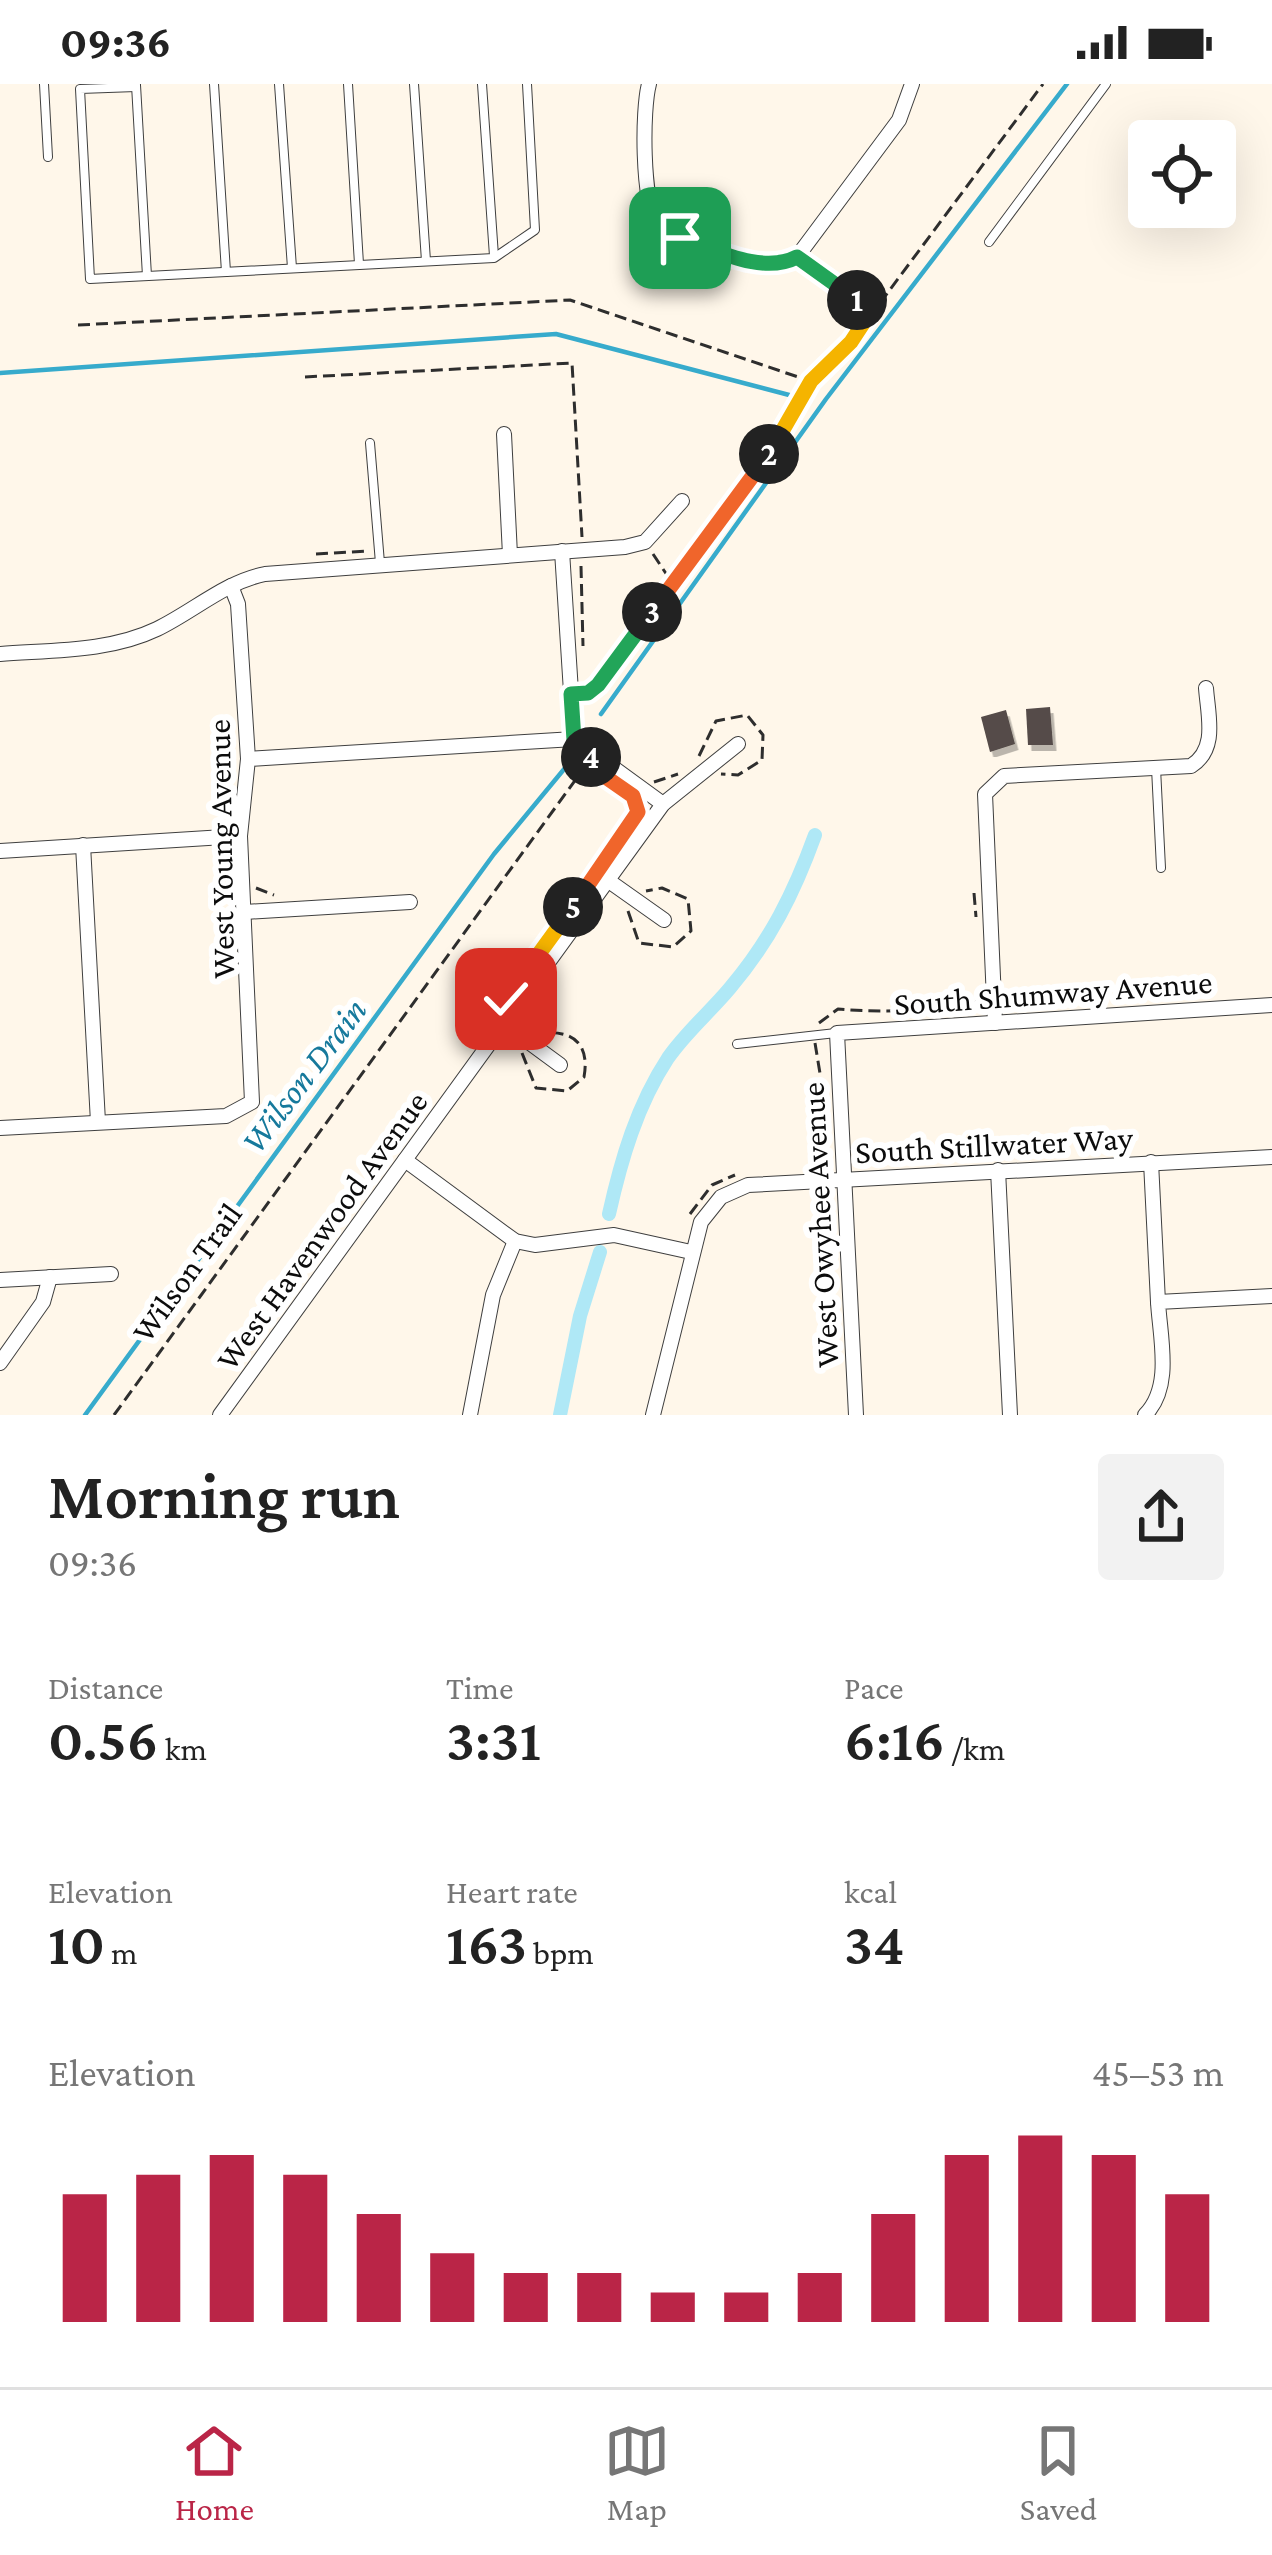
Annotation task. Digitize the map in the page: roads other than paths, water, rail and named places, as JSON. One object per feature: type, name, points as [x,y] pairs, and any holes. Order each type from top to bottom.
[{"type":"street","points":[[649,84],[644,102],[650,204],[658,226],[759,264],[784,264],[797,257],[899,120],[912,84]]},
{"type":"street","points":[[504,434],[510,555]]},
{"type":"street","points":[[0,654],[115,644],[155,630],[231,586],[265,574],[645,542],[682,501]]},
{"type":"street","points":[[562,551],[574,740],[588,758],[663,804]]},
{"type":"street","name":"West Young Avenue","points":[[98,1123],[245,1110],[252,1102],[240,836],[248,759],[238,604],[231,586]]},
{"type":"street","points":[[995,1023],[985,794],[1004,776],[1191,766],[1207,752],[1206,688]]},
{"type":"street","points":[[248,759],[574,740]]},
{"type":"street","name":"West Havenwood Avenue","points":[[220,1415],[663,804],[738,744]]},
{"type":"street","points":[[0,850],[240,836]]},
{"type":"street","points":[[0,1128],[98,1123],[83,845]]},
{"type":"street","points":[[607,879],[664,920]]},
{"type":"street","points":[[245,912],[410,902]]},
{"type":"street","name":"South Shumway Avenue","points":[[837,1033],[1272,1005]]},
{"type":"street","points":[[504,1024],[560,1065]]},
{"type":"street","name":"West Owyhee Avenue","points":[[837,1033],[856,1415]]},
{"type":"street","name":"South Stillwater Way","points":[[691,1252],[700,1222],[721,1197],[748,1185],[1272,1157]]},
{"type":"street","points":[[405,1160],[515,1241],[535,1245],[614,1235],[691,1252],[653,1415]]},
{"type":"street","points":[[1145,1415],[1159,1396],[1162,1379],[1150,1162]]},
{"type":"street","points":[[998,1170],[1010,1415]]},
{"type":"street","points":[[470,1415],[494,1294],[515,1241]]},
{"type":"street","points":[[0,1280],[111,1274]]},
{"type":"street","points":[[0,1363],[44,1302],[50,1277]]},
{"type":"street","points":[[1158,1302],[1272,1296]]},
{"type":"lane","points":[[44,84],[48,157]]},
{"type":"lane","points":[[214,84],[226,272]]},
{"type":"lane","points":[[279,84],[292,268]]},
{"type":"lane","points":[[348,84],[359,264]]},
{"type":"lane","points":[[415,84],[426,261]]},
{"type":"lane","points":[[482,84],[494,257]]},
{"type":"lane","points":[[147,276],[136,86],[80,89],[90,279],[226,272],[494,257],[535,230],[527,84]]},
{"type":"lane","points":[[989,242],[1106,84]]},
{"type":"lane","points":[[370,443],[380,562]]},
{"type":"lane","points":[[1156,768],[1161,868]]},
{"type":"lane","points":[[737,1044],[837,1033]]},
{"type":"waterway","name":"Wilson Drain","points":[[601,714],[826,399],[1067,84]]},
{"type":"waterway","points":[[0,373],[556,334],[793,396]]},
{"type":"waterway","name":"Wilson Drain","points":[[85,1415],[494,854],[565,768]]},
{"type":"waterway","points":[[609,1214],[631,1133],[657,1076],[769,934],[815,835]]},
{"type":"waterway","points":[[560,1415],[580,1316],[600,1252]]}]
